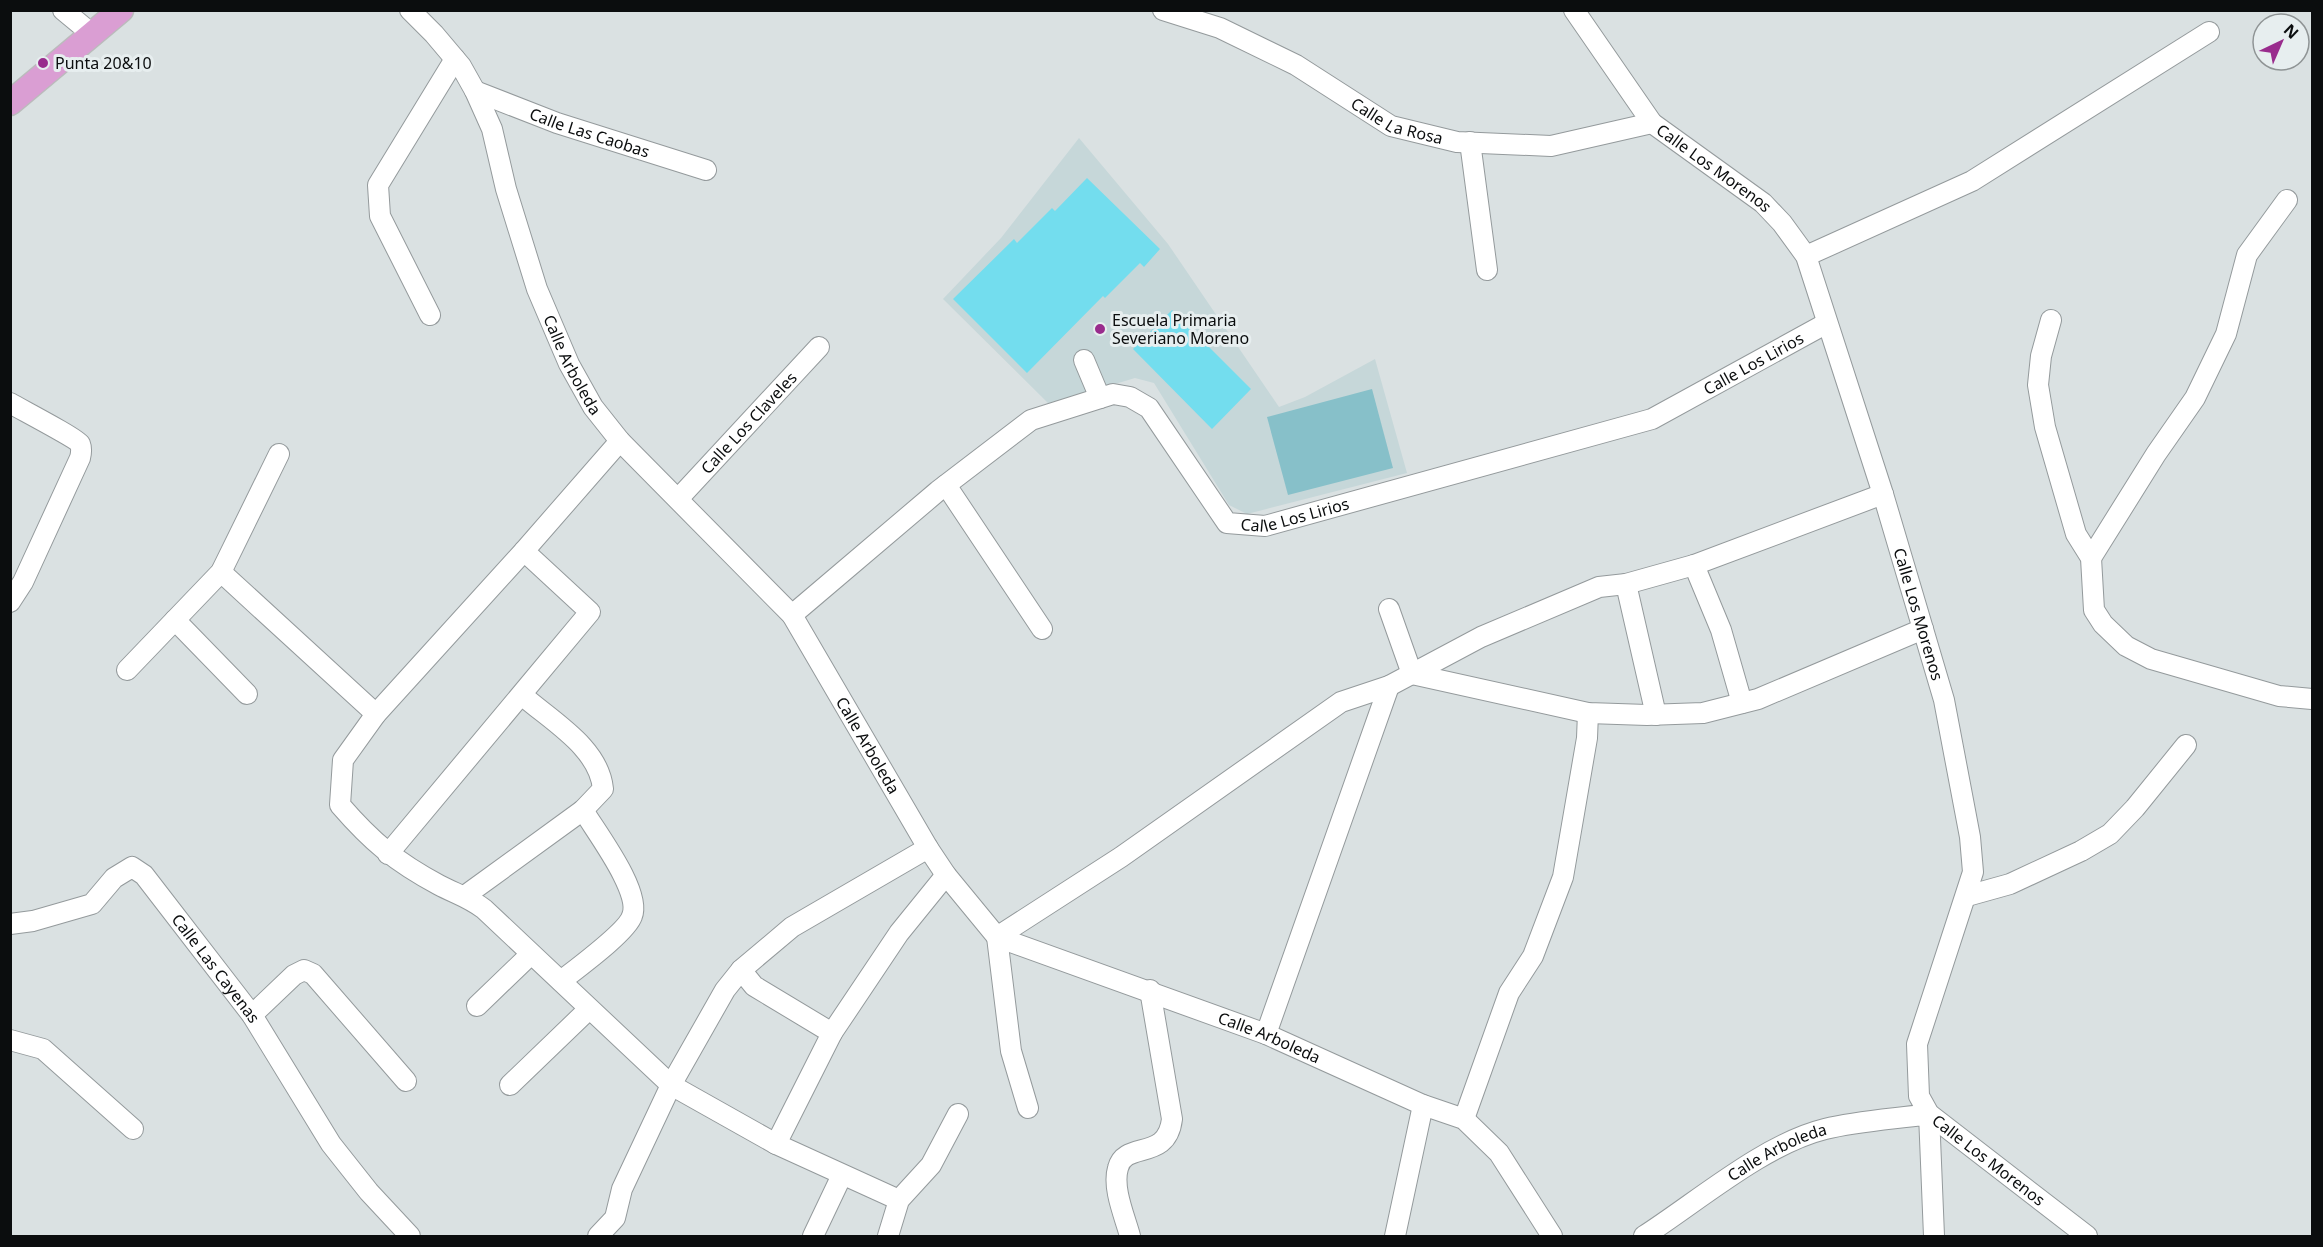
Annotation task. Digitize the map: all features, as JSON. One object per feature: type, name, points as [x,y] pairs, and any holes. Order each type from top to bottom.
[{"type":"main road","points":[[10,103],[121,10]]},
{"type":"street","points":[[63,10],[93,34]]},
{"type":"street","name":"Calle Arboleda","points":[[410,10],[455,59],[475,91],[492,129],[506,189],[537,289],[568,364],[593,407],[620,441],[792,615],[928,848],[946,875],[997,937],[1150,990],[1266,1034],[1423,1105],[1464,1119],[1500,1153],[1552,1236]]},
{"type":"street","name":"Calle La Rosa","points":[[1162,10],[1220,28],[1296,65],[1391,126],[1457,142],[1551,146],[1652,123]]},
{"type":"street","name":"Calle Los Morenos","points":[[1574,10],[1652,123],[1763,203],[1782,223],[1806,256],[1882,494],[1944,700],[1970,837],[1973,872],[1917,1044],[1919,1096],[1929,1114],[2087,1236]]},
{"type":"street","points":[[1806,256],[1972,182],[2209,32]]},
{"type":"street","points":[[430,315],[380,216],[378,185],[455,59]]},
{"type":"street","name":"Calle Las Caobas","points":[[475,91],[557,123],[706,170]]},
{"type":"street","points":[[1470,142],[1487,270]]},
{"type":"street","points":[[2091,558],[2156,454],[2195,398],[2226,334],[2247,255],[2287,200]]},
{"type":"street","points":[[2051,320],[2041,356],[2038,385],[2045,427],[2076,534],[2091,558],[2094,610],[2103,624],[2126,646],[2151,659],[2279,696],[2313,699]]},
{"type":"street","name":"Calle Los Lirios","points":[[792,615],[946,485],[1031,420],[1113,394],[1130,398],[1149,408],[1227,523],[1265,526],[1653,419],[1827,323]]},
{"type":"street","name":"Calle Los Claveles","points":[[678,500],[819,347]]},
{"type":"street","points":[[1084,360],[1100,398]]},
{"type":"street","points":[[10,403],[44,424],[72,437],[79,443],[81,450],[67,489],[23,582],[10,602]]},
{"type":"street","points":[[620,441],[524,552],[376,714],[343,760],[340,805],[370,840],[388,854],[441,886],[466,896],[561,981],[671,1085],[776,1144],[899,1200]]},
{"type":"street","points":[[127,670],[221,572],[279,454]]},
{"type":"street","points":[[946,485],[1042,629]]},
{"type":"street","points":[[1028,1108],[1011,1051],[997,937],[1121,857],[1341,702],[1389,686],[1481,637],[1599,587],[1626,584],[1694,564],[1882,494]]},
{"type":"street","points":[[388,854],[590,612],[524,552]]},
{"type":"street","points":[[1694,564],[1721,630],[1742,703]]},
{"type":"street","points":[[221,572],[376,714]]},
{"type":"street","points":[[1626,584],[1656,715]]},
{"type":"street","points":[[1389,609],[1412,674]]},
{"type":"street","points":[[175,620],[247,694]]},
{"type":"street","points":[[1412,674],[1588,713],[1656,715],[1703,713],[1758,699],[1923,629]]},
{"type":"street","points":[[1266,1034],[1389,686]]},
{"type":"street","points":[[466,896],[583,810],[603,789],[602,772],[589,753],[522,695]]},
{"type":"street","points":[[1464,1119],[1509,993],[1533,956],[1563,877],[1587,738],[1588,713]]},
{"type":"street","points":[[1966,896],[2010,884],[2081,851],[2110,834],[2135,808],[2186,745]]},
{"type":"street","points":[[561,981],[617,934],[632,918],[634,903],[627,882],[583,810]]},
{"type":"street","points":[[598,1236],[615,1218],[622,1189],[671,1085],[709,1015],[741,970],[792,927],[928,848]]},
{"type":"street","name":"Calle Las Cayenas","points":[[10,924],[33,921],[92,904],[114,878],[132,867],[144,875],[252,1015],[331,1144],[369,1192],[410,1236]]},
{"type":"street","points":[[776,1144],[832,1033],[899,933],[946,875]]},
{"type":"street","points":[[477,1006],[531,954]]},
{"type":"street","points":[[252,1015],[294,975],[304,970],[313,974],[406,1082]]},
{"type":"street","points":[[741,970],[754,986],[832,1033]]},
{"type":"street","points":[[1130,1236],[1116,1179],[1118,1165],[1128,1155],[1164,1142],[1170,1134],[1172,1119],[1150,990]]},
{"type":"street","points":[[510,1086],[589,1008]]},
{"type":"street","points":[[10,1040],[44,1049],[133,1129]]},
{"type":"street","points":[[1395,1236],[1423,1105]]},
{"type":"street","points":[[888,1236],[899,1200],[932,1165],[958,1114]]},
{"type":"street","points":[[1929,1114],[1934,1236]]},
{"type":"street","name":"Calle Arboleda","points":[[1644,1236],[1729,1176],[1784,1146],[1823,1130],[1929,1114]]},
{"type":"street","points":[[813,1236],[842,1175]]},
{"type":"shaded area","name":"Escuela Primaria Severiano Moreno","points":[[1079,138],[1168,244],[1279,407],[1305,397],[1375,359],[1407,473],[1247,514],[1229,505],[1154,383],[1135,378],[1049,404],[943,299],[1001,238]]},
{"type":"shaded area","points":[[1372,389],[1393,468],[1288,495],[1267,417]]},
{"type":"building","points":[[1087,178],[1160,249],[1144,267],[1140,263],[1105,298],[1103,296],[1027,373],[953,299],[1014,239],[1017,243],[1052,208],[1055,211]]},
{"type":"building","points":[[1172,310],[1251,389],[1212,429],[1133,349]]},
{"type":"place","name":"Punta 20&10","points":[[43,63]]},
{"type":"place","name":"Escuela Primaria Severiano Moreno","points":[[1100,329]]}]
